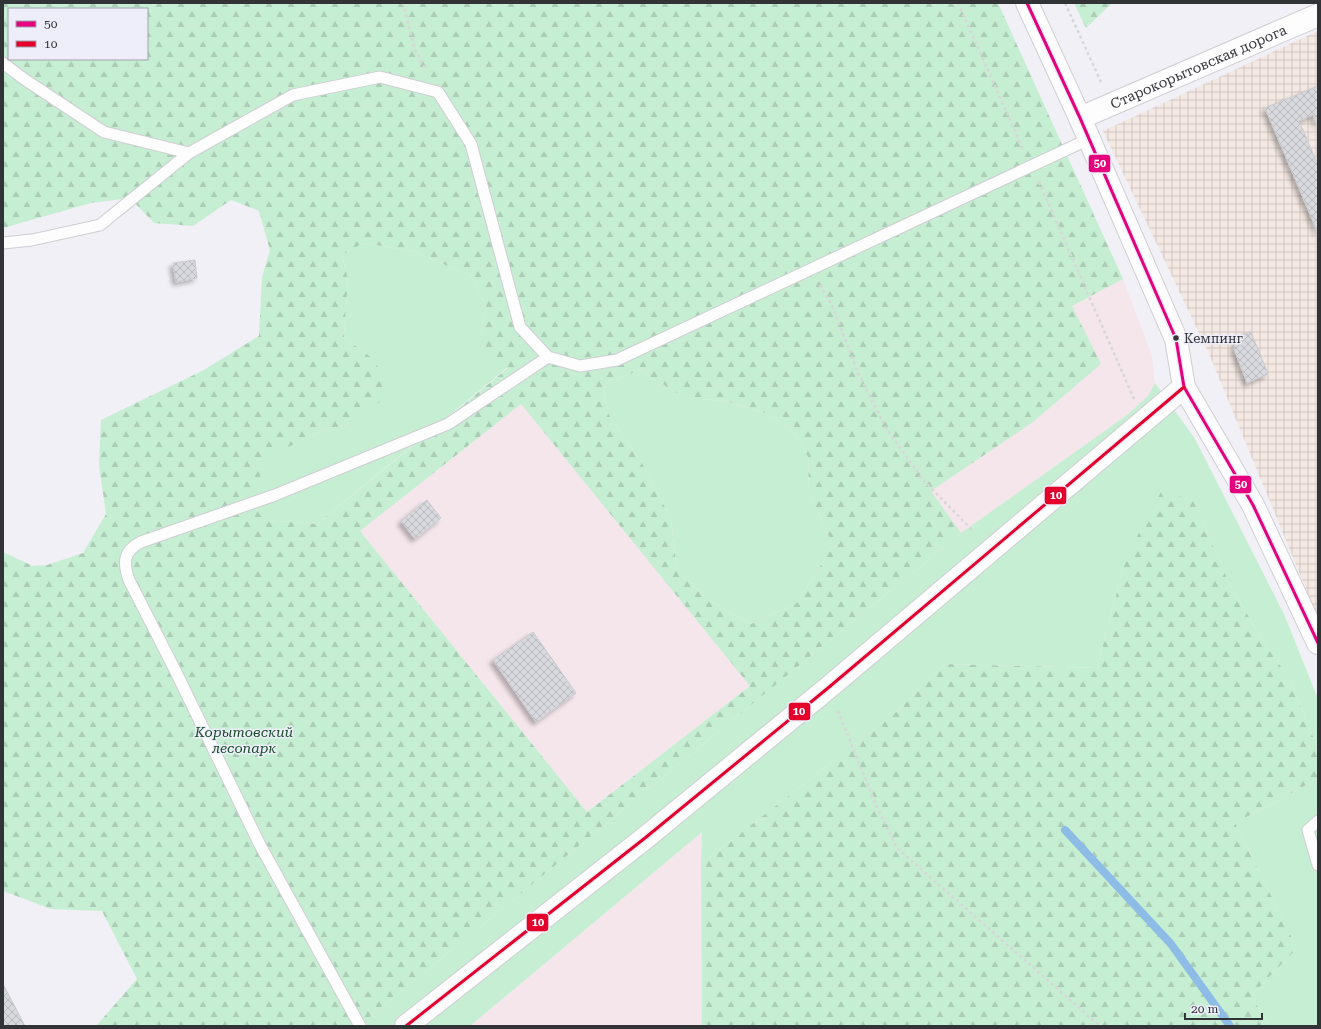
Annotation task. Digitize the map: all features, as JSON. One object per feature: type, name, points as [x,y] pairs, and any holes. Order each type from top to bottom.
[{"type":"street","points":[[1026,3],[1080,118],[1176,339],[1184,387],[1253,505],[1318,643]]},
{"type":"street","name":"Старокорытовская дорога","points":[[1080,118],[1318,15]]},
{"type":"street","points":[[406,1026],[645,838],[828,688],[1184,387]]},
{"type":"lane","points":[[3,63],[24,79],[104,132],[189,153]]},
{"type":"lane","points":[[3,243],[32,240],[100,225],[189,153],[293,95],[380,76],[438,92],[472,144],[520,327],[548,358],[580,366],[617,360],[1089,139]]},
{"type":"lane","points":[[360,1026],[260,845],[175,670],[129,580],[125,567],[126,556],[132,547],[141,542],[275,495],[448,424],[548,358]]},
{"type":"lane","points":[[1318,821],[1308,830],[1318,865]]},
{"type":"path","points":[[403,3],[415,50],[438,92]]},
{"type":"path","points":[[958,3],[1144,422]]},
{"type":"path","points":[[1065,3],[1111,104]]},
{"type":"path","points":[[811,269],[832,305],[858,372],[886,428],[924,481],[979,537],[982,558]]},
{"type":"path","points":[[828,688],[875,803],[897,848],[1100,1026]]},
{"type":"shaded area","points":[[1318,31],[1318,618],[1209,354],[1103,131]]},
{"type":"shaded area","points":[[1123,279],[1152,356],[1155,383],[1148,396],[1127,415],[961,533],[931,491],[1033,422],[1100,364],[1072,306]]},
{"type":"shaded area","points":[[521,404],[750,686],[586,812],[360,531]]},
{"type":"shaded area","points":[[702,832],[702,1026],[470,1026]]},
{"type":"green space","name":"Корытовский лесопарк","points":[[3,3],[998,3],[1123,279],[1072,306],[1101,364],[1033,422],[931,491],[961,533],[359,1026],[96,1026],[137,979],[102,911],[51,909],[3,891],[3,552],[33,566],[47,565],[83,553],[106,514],[99,465],[101,420],[204,370],[259,336],[262,277],[270,250],[259,211],[231,200],[193,226],[154,223],[130,198],[91,203],[3,228]],"holes":[[[363,243],[413,251],[471,276],[486,305],[481,335],[486,356],[508,368],[317,524],[266,520],[248,502],[269,457],[312,435],[350,423],[381,401],[389,384],[372,358],[344,337],[348,279],[342,255]],[[640,370],[685,398],[726,401],[765,413],[792,430],[808,457],[809,491],[833,546],[797,603],[751,624],[710,601],[677,572],[671,519],[642,463],[609,415],[603,385]],[[521,404],[750,686],[587,812],[360,531]]]},
{"type":"green space","points":[[1074,3],[1110,3],[1111,4],[1086,28]]},
{"type":"green space","points":[[363,243],[413,251],[471,276],[486,305],[481,335],[508,367],[317,524],[265,520],[248,502],[268,457],[312,435],[350,423],[372,358],[344,337],[348,279],[342,255]]},
{"type":"green space","points":[[640,370],[685,398],[726,401],[765,413],[792,430],[808,457],[809,491],[833,546],[797,603],[751,624],[710,601],[677,572],[671,519],[642,463],[609,415],[603,385]]},
{"type":"green space","points":[[1155,383],[1195,439],[1284,614],[1318,699],[1318,749],[1289,678],[1263,641],[1230,585],[1194,502],[1126,557],[1097,668],[945,664],[896,712],[701,864],[702,832],[470,1026],[359,1026],[961,533],[1127,415],[1148,396]]},
{"type":"green space","points":[[1162,490],[1194,502],[1230,585],[1263,641],[1289,678],[1318,749],[1318,779],[1235,823],[1297,948],[1251,996],[1270,1026],[702,1026],[701,864],[896,712],[945,664],[1097,668],[1126,557]]},
{"type":"green space","points":[[1318,779],[1318,1026],[1270,1026],[1251,996],[1297,948],[1235,823]]},
{"type":"building","points":[[1318,86],[1318,125],[1313,115],[1299,121],[1318,165],[1318,233],[1265,108]]},
{"type":"building","points":[[195,260],[197,278],[176,282],[173,263]]},
{"type":"building","points":[[1251,332],[1268,374],[1247,383],[1234,349],[1238,336]]},
{"type":"building","points":[[427,500],[441,518],[415,539],[401,521]]},
{"type":"building","points":[[533,632],[576,693],[536,722],[493,660]]},
{"type":"building","points":[[3,984],[25,1026],[3,1026]]},
{"type":"waterway","points":[[1065,830],[1171,944],[1230,1026]]},
{"type":"transit line","name":"50","points":[[1027,3],[1080,118],[1176,339],[1184,387],[1253,505],[1318,643]]},
{"type":"transit line","name":"10","points":[[406,1026],[645,838],[828,688],[1184,387]]},
{"type":"place","name":"Кемпинг","points":[[1176,338]]}]
